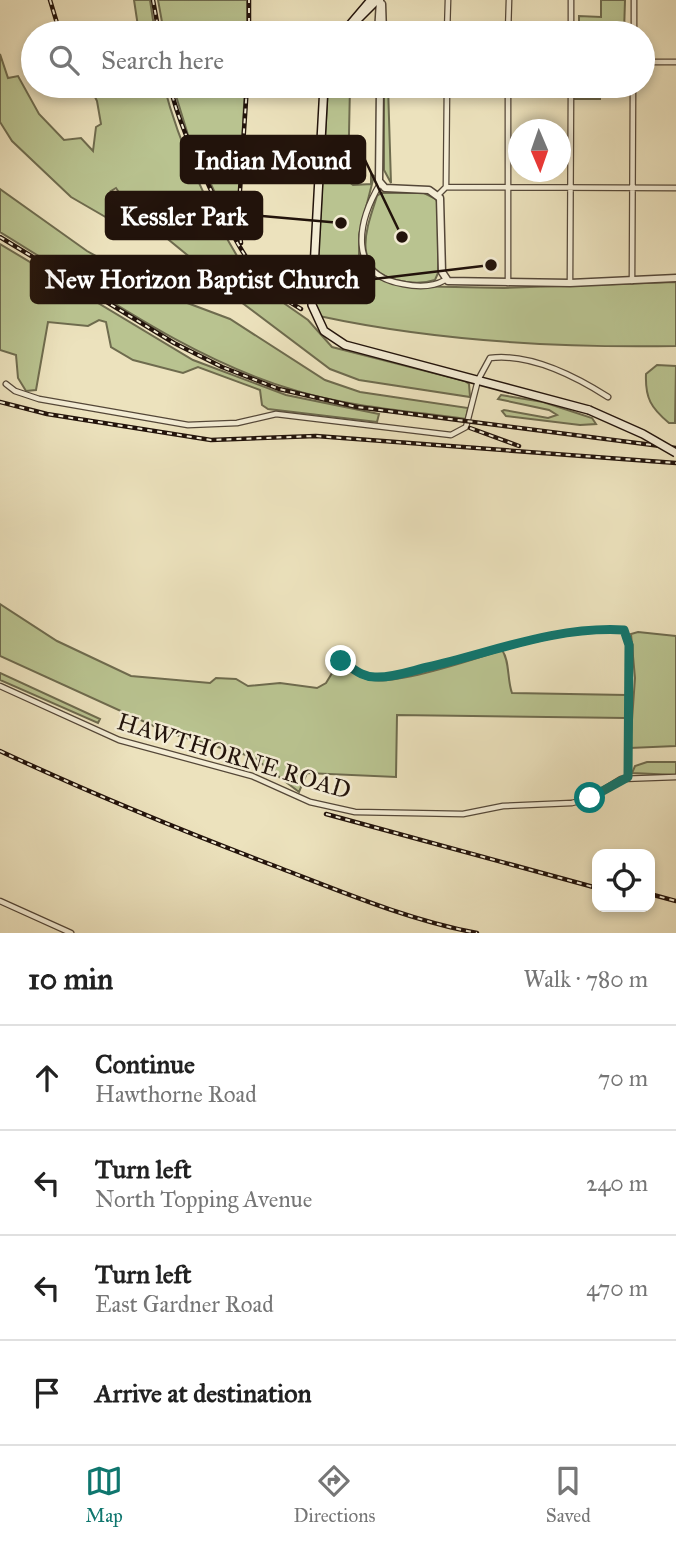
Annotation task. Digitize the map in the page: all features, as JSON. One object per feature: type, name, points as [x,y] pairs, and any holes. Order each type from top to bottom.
[{"type":"main road","points":[[353,21],[371,0]]},
{"type":"main road","points":[[354,21],[366,14],[379,0]]},
{"type":"main road","points":[[323,98],[312,305],[324,331],[345,345],[589,410],[643,434],[676,453]]},
{"type":"street","points":[[379,0],[381,21]]},
{"type":"street","points":[[447,21],[448,0]]},
{"type":"street","points":[[508,21],[509,0]]},
{"type":"street","points":[[570,21],[571,0]]},
{"type":"street","points":[[634,0],[634,21]]},
{"type":"street","points":[[366,14],[374,12],[381,15]]},
{"type":"street","points":[[655,62],[676,62]]},
{"type":"street","points":[[380,98],[380,184],[366,218],[362,240],[365,261],[376,275],[412,285],[438,284],[445,280],[570,283],[676,278]]},
{"type":"street","points":[[438,195],[446,187],[447,98]]},
{"type":"street","points":[[508,98],[508,283]]},
{"type":"street","points":[[570,283],[571,98]]},
{"type":"street","points":[[632,281],[633,98]]},
{"type":"street","points":[[380,184],[388,189],[429,190],[438,195],[442,205],[442,272],[445,280]]},
{"type":"street","points":[[446,187],[676,188]]},
{"type":"street","points":[[6,384],[15,391],[39,399],[188,425],[237,423],[276,414],[451,435],[460,433],[467,425],[478,380],[486,361],[502,356],[563,372],[608,397]]},
{"type":"street","points":[[341,661],[358,673],[377,678],[464,660],[531,638],[593,629],[624,630],[629,645],[628,777],[676,777]]},
{"type":"street","name":"HAWTHORNE ROAD","points":[[0,686],[120,740],[252,776],[310,802],[340,810],[454,814],[503,806],[572,803],[590,798],[628,777]]},
{"type":"street","points":[[0,901],[71,933]]},
{"type":"green space","points":[[134,0],[150,0],[153,21],[137,21]]},
{"type":"green space","points":[[158,0],[247,0],[247,21],[162,21]]},
{"type":"green space","points":[[601,0],[625,0],[624,21],[579,21],[579,16],[601,17]]},
{"type":"green space","points":[[0,54],[8,78],[18,76],[21,81],[21,98],[30,98],[39,114],[64,140],[81,138],[93,151],[96,127],[101,124],[96,98],[167,98],[197,178],[218,223],[242,264],[241,267],[265,290],[308,320],[332,347],[465,381],[469,384],[470,397],[359,380],[330,369],[225,290],[208,272],[130,208],[116,188],[111,191],[130,217],[143,227],[128,230],[71,197],[12,141],[0,122]]},
{"type":"green space","points":[[177,98],[244,98],[237,240],[188,135]]},
{"type":"green space","points":[[327,98],[350,98],[348,181],[353,185],[371,184],[371,174],[374,176],[359,235],[359,256],[376,278],[406,286],[504,288],[676,282],[676,346],[586,346],[452,337],[319,316],[315,308]]},
{"type":"green space","points":[[384,98],[388,98],[391,183],[384,170]]},
{"type":"green space","points":[[0,189],[87,251],[166,295],[230,319],[325,380],[360,392],[468,408],[466,419],[359,405],[317,396],[257,378],[219,361],[144,321],[0,232]]},
{"type":"green space","points":[[381,193],[424,193],[436,199],[439,208],[438,273],[435,280],[421,283],[396,280],[372,266],[367,257],[366,234],[377,196]]},
{"type":"green space","points":[[0,244],[193,360],[286,395],[379,414],[377,422],[268,409],[262,405],[260,390],[198,367],[183,373],[133,360],[111,347],[106,322],[99,320],[88,326],[48,322],[36,390],[26,391],[18,378],[16,355],[0,350]]},
{"type":"green space","points":[[657,365],[676,366],[675,423],[669,423],[663,418],[648,396],[646,374]]},
{"type":"green space","points":[[501,395],[543,402],[592,418],[596,424],[580,425],[506,416],[502,411],[548,418],[557,415],[549,410],[498,399]]},
{"type":"green space","points":[[0,604],[57,641],[131,676],[210,683],[216,678],[236,679],[248,686],[280,683],[317,688],[326,683],[337,665],[367,679],[384,680],[437,670],[502,650],[512,693],[626,695],[626,718],[397,715],[396,777],[307,773],[299,792],[253,757],[169,733],[0,656]]},
{"type":"green space","points":[[638,632],[676,636],[676,746],[630,748],[635,678],[631,634]]},
{"type":"green space","points":[[0,673],[100,719],[98,723],[0,680]]},
{"type":"green space","points":[[647,762],[676,762],[676,775],[632,773],[635,766]]},
{"type":"railway","points":[[50,0],[56,21]]},
{"type":"railway","points":[[153,0],[157,21]]},
{"type":"railway","points":[[249,0],[249,21]]},
{"type":"railway","points":[[173,98],[187,137],[245,256],[269,285],[301,309]]},
{"type":"railway","points":[[241,243],[238,220],[246,98]]},
{"type":"railway","points":[[0,237],[174,343],[222,367],[279,389],[357,407],[676,448]]},
{"type":"railway","points":[[0,402],[47,414],[211,440],[316,436],[676,463]]},
{"type":"railway","points":[[470,428],[519,446]]},
{"type":"railway","points":[[0,751],[209,841],[329,887],[402,913],[477,933]]},
{"type":"railway","points":[[326,814],[592,887]]},
{"type":"railway","points":[[655,895],[676,901]]},
{"type":"place","name":"Kessler Park","points":[[341,223]]},
{"type":"place","name":"Indian Mound","points":[[402,237]]},
{"type":"place","name":"New Horizon Baptist Church","points":[[491,265]]},
{"type":"route","points":[[341,661],[358,673],[377,678],[464,660],[531,638],[593,629],[624,630],[629,638],[628,777],[590,798]]}]
